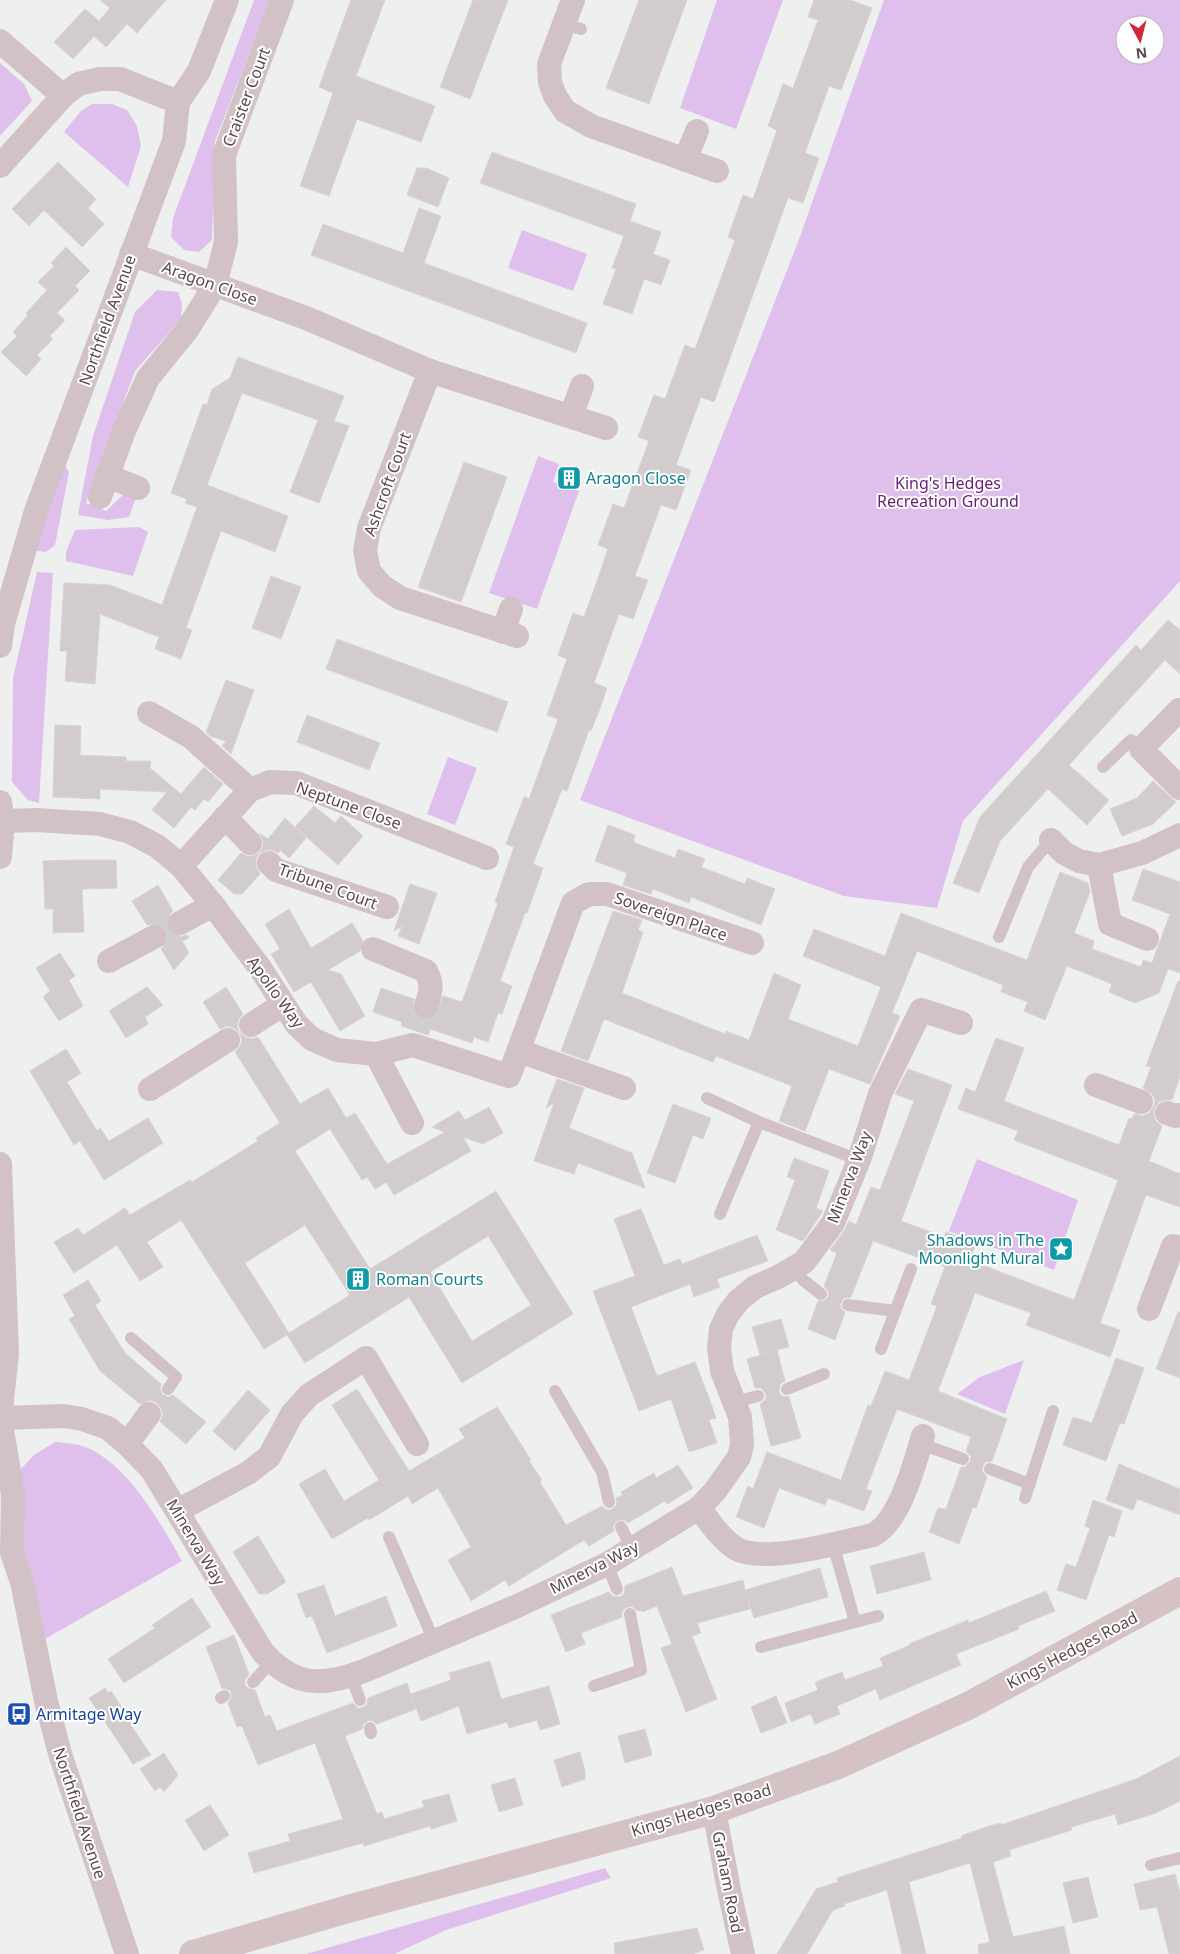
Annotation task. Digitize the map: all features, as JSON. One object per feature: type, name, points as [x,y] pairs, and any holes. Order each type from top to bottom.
[{"type":"street","name":"Northfield Avenue","points":[[2,635],[36,512],[174,141],[178,102],[199,71],[227,0]]},
{"type":"street","name":"Craister Court","points":[[216,284],[226,242],[224,155],[282,0]]},
{"type":"street","points":[[574,0],[573,27],[549,64],[550,82],[555,96],[565,111],[591,126],[717,171]]},
{"type":"street","points":[[0,41],[63,96]]},
{"type":"street","points":[[0,166],[63,96],[78,84],[100,79],[120,79],[178,102]]},
{"type":"street","points":[[685,160],[697,131]]},
{"type":"street","name":"Aragon Close","points":[[131,254],[333,329],[430,370],[606,428]]},
{"type":"street","points":[[138,488],[104,487],[124,431],[148,378],[187,330],[216,284]]},
{"type":"street","name":"Ashcroft Court","points":[[430,370],[369,528],[365,551],[369,572],[382,586],[400,598],[510,634],[511,609]]},
{"type":"street","points":[[570,416],[582,386]]},
{"type":"street","points":[[1179,709],[1140,749],[1180,788]]},
{"type":"street","points":[[149,713],[191,737],[250,790]]},
{"type":"street","name":"Neptune Close","points":[[181,866],[250,790],[270,782],[296,783],[487,858]]},
{"type":"street","points":[[0,857],[2,811]]},
{"type":"street","name":"Apollo Way","points":[[2,811],[37,820],[100,824],[130,832],[157,846],[181,866],[213,905],[260,968],[296,1025],[312,1039],[337,1050],[376,1054],[415,1038],[509,1076],[573,903],[589,894]]},
{"type":"street","points":[[225,817],[250,843]]},
{"type":"street","points":[[1051,840],[1064,853],[1079,861],[1099,865],[1142,853],[1180,835]]},
{"type":"street","name":"Tribune Court","points":[[269,863],[276,870],[387,907]]},
{"type":"street","points":[[1099,865],[1110,924],[1147,940]]},
{"type":"street","name":"Sovereign Place","points":[[589,894],[607,894],[752,944]]},
{"type":"street","points":[[180,923],[213,905]]},
{"type":"street","points":[[109,961],[154,937]]},
{"type":"street","points":[[373,949],[426,971],[431,979],[432,988],[426,1006]]},
{"type":"street","points":[[251,1025],[282,1005]]},
{"type":"street","name":"Minerva Way","points":[[0,1418],[64,1416],[82,1419],[108,1428],[127,1444],[152,1470],[262,1651],[271,1662],[285,1673],[300,1680],[324,1682],[351,1676],[514,1607],[607,1564],[699,1508],[715,1491],[740,1457],[742,1445],[740,1416],[722,1371],[719,1347],[721,1330],[728,1314],[739,1300],[755,1287],[804,1262],[833,1223],[859,1160],[880,1094],[921,1010],[961,1023]]},
{"type":"street","points":[[150,1089],[228,1040]]},
{"type":"street","points":[[519,1051],[624,1088]]},
{"type":"street","points":[[376,1054],[412,1123]]},
{"type":"street","points":[[1096,1085],[1141,1102]]},
{"type":"street","name":"Northfield Avenue","points":[[0,1164],[7,1354],[0,1418],[14,1496],[6,1553],[22,1582],[46,1701],[61,1757],[127,1954]]},
{"type":"street","points":[[1149,1309],[1173,1246],[1180,1248]]},
{"type":"street","points":[[177,1511],[248,1473],[268,1457],[292,1414],[309,1395],[366,1358],[416,1444]]},
{"type":"street","points":[[127,1444],[149,1414]]},
{"type":"street","points":[[699,1508],[720,1535],[737,1549],[766,1554],[805,1551],[872,1535],[881,1531],[889,1522],[900,1502],[922,1440]]},
{"type":"street","name":"Kings Hedges Road","points":[[193,1954],[348,1909],[714,1810],[838,1765],[968,1706],[1180,1591]]},
{"type":"street","name":"Graham Road","points":[[714,1810],[743,1954]]},
{"type":"lane","points":[[1103,768],[1131,740],[1140,749]]},
{"type":"lane","points":[[999,937],[1028,867],[1051,840]]},
{"type":"lane","points":[[707,1098],[759,1122],[859,1160]]},
{"type":"lane","points":[[720,1214],[759,1122]]},
{"type":"lane","points":[[794,1268],[803,1280],[821,1294]]},
{"type":"lane","points":[[881,1349],[910,1269]]},
{"type":"lane","points":[[848,1305],[895,1311]]},
{"type":"lane","points":[[131,1338],[176,1377],[168,1389]]},
{"type":"lane","points":[[787,1389],[824,1374]]},
{"type":"lane","points":[[556,1391],[602,1472],[609,1502]]},
{"type":"lane","points":[[734,1402],[758,1396]]},
{"type":"lane","points":[[1025,1498],[1041,1444],[1053,1412]]},
{"type":"lane","points":[[922,1440],[963,1459]]},
{"type":"lane","points":[[990,1469],[1030,1484]]},
{"type":"lane","points":[[621,1527],[632,1549]]},
{"type":"lane","points":[[389,1537],[434,1641]]},
{"type":"lane","points":[[833,1544],[854,1622]]},
{"type":"lane","points":[[607,1564],[617,1589]]},
{"type":"lane","points":[[594,1686],[641,1670],[630,1614]]},
{"type":"lane","points":[[761,1647],[878,1616]]},
{"type":"lane","points":[[253,1682],[271,1662]]},
{"type":"lane","points":[[351,1676],[360,1700]]},
{"type":"lane","points":[[1151,1865],[1180,1858]]},
{"type":"green space","points":[[254,0],[270,0],[215,141],[212,240],[199,252],[184,250],[171,237],[173,218]]},
{"type":"green space","points":[[717,0],[783,0],[736,129],[680,108]]},
{"type":"green space","name":"King's Hedges Recreation Ground","points":[[884,0],[1180,0],[1180,581],[963,821],[937,908],[844,896],[580,800],[798,242]]},
{"type":"green space","points":[[0,63],[24,84],[32,101],[0,136]]},
{"type":"green space","points":[[92,104],[112,104],[127,110],[137,126],[141,146],[128,187],[64,132],[80,112]]},
{"type":"green space","points":[[522,230],[587,254],[573,291],[508,268]]},
{"type":"green space","points":[[157,290],[178,292],[182,304],[181,319],[135,371],[86,503],[106,511],[124,494],[137,495],[129,517],[108,520],[78,515],[93,436],[135,312]]},
{"type":"green space","points":[[538,456],[559,464],[553,482],[579,491],[537,609],[489,593]]},
{"type":"green space","points":[[64,464],[69,472],[55,545],[46,552],[34,550]]},
{"type":"green space","points":[[139,527],[148,532],[133,576],[66,561],[66,552],[75,530]]},
{"type":"green space","points":[[37,572],[53,573],[39,803],[28,800],[12,782],[13,678]]},
{"type":"green space","points":[[448,757],[477,768],[455,825],[427,814]]},
{"type":"green space","points":[[977,1159],[1078,1200],[1054,1270],[949,1231]]},
{"type":"green space","points":[[1024,1360],[1005,1414],[957,1394],[980,1377]]},
{"type":"green space","points":[[55,1442],[79,1445],[95,1452],[126,1477],[152,1510],[182,1561],[38,1643],[23,1555],[18,1472],[34,1455]]},
{"type":"green space","points":[[605,1868],[611,1878],[446,1930],[394,1954],[306,1954]]},
{"type":"building","points":[[100,0],[166,0],[137,33],[127,24],[106,47],[94,36],[73,59],[54,42],[85,9],[99,21],[110,8]]},
{"type":"building","points":[[351,0],[385,0],[356,76],[435,106],[421,142],[357,119],[329,196],[300,186],[333,93],[319,87]]},
{"type":"building","points":[[473,0],[508,0],[470,99],[440,87]]},
{"type":"building","points":[[639,0],[687,0],[649,104],[606,88]]},
{"type":"building","points":[[814,0],[850,0],[872,8],[841,90],[829,86],[805,153],[819,158],[803,203],[788,198],[714,402],[701,397],[676,465],[691,470],[676,510],[661,505],[635,576],[648,580],[633,619],[619,614],[594,683],[607,688],[591,731],[589,730],[567,791],[562,789],[533,864],[543,868],[500,981],[512,986],[502,1014],[498,1013],[488,1042],[474,1037],[472,1043],[430,1029],[428,1035],[401,1026],[402,1022],[373,1012],[381,988],[414,999],[413,1009],[416,1015],[422,1019],[429,1019],[435,1016],[443,996],[462,1002],[498,903],[495,902],[514,847],[506,844],[524,797],[529,799],[558,719],[547,715],[567,659],[558,655],[573,613],[584,617],[608,549],[598,545],[613,504],[624,508],[649,441],[638,437],[654,395],[665,399],[685,345],[695,349],[735,240],[728,237],[743,195],[753,199],[777,130],[768,126],[783,84],[793,88],[818,20],[808,17]]},
{"type":"building","points":[[492,152],[636,204],[630,221],[661,232],[653,254],[670,260],[661,285],[644,279],[632,314],[603,304],[616,269],[612,268],[624,236],[480,183]]},
{"type":"building","points":[[58,162],[96,199],[88,208],[104,224],[82,247],[44,210],[29,226],[12,209]]},
{"type":"building","points":[[417,168],[426,168],[449,178],[438,207],[407,195]]},
{"type":"building","points":[[419,208],[441,216],[424,263],[587,323],[576,353],[311,255],[323,224],[403,253]]},
{"type":"building","points":[[66,247],[90,271],[75,286],[79,290],[57,313],[65,320],[50,336],[53,339],[37,355],[41,359],[26,376],[1,352],[17,336],[13,332],[28,315],[26,313],[47,290],[38,282],[54,266],[51,263]]},
{"type":"building","points":[[238,357],[344,396],[334,421],[349,426],[319,503],[290,492],[318,420],[242,393],[207,485],[288,516],[275,552],[221,531],[186,628],[192,630],[181,659],[155,649],[159,637],[100,614],[95,684],[65,681],[67,651],[60,651],[64,583],[110,585],[162,605],[197,507],[185,503],[187,499],[171,493],[203,404],[207,405],[212,389],[230,378]]},
{"type":"building","points":[[464,462],[507,477],[461,602],[418,587]]},
{"type":"building","points":[[271,576],[301,587],[281,639],[252,628]]},
{"type":"building","points":[[1168,620],[1180,630],[1180,674],[1165,660],[1069,765],[1109,800],[1087,825],[1048,789],[1000,841],[979,893],[953,883],[980,817],[1136,645],[1141,650]]},
{"type":"building","points":[[337,639],[508,702],[497,732],[326,669]]},
{"type":"building","points":[[226,680],[254,690],[231,754],[222,746],[226,741],[210,736],[206,732]]},
{"type":"building","points":[[307,715],[380,743],[369,770],[297,742]]},
{"type":"building","points":[[55,725],[81,726],[80,755],[126,757],[126,761],[151,761],[150,768],[181,794],[204,767],[223,784],[208,802],[204,799],[195,810],[191,807],[174,828],[152,810],[167,792],[100,789],[100,799],[53,797]]},
{"type":"building","points":[[1153,781],[1176,802],[1153,824],[1122,836],[1110,809],[1137,798]]},
{"type":"building","points":[[314,806],[335,823],[341,816],[363,836],[338,865],[295,827]]},
{"type":"building","points":[[285,818],[306,838],[289,858],[280,850],[278,853],[273,850],[266,850],[260,853],[256,859],[256,866],[260,874],[242,894],[234,894],[218,880],[241,853],[253,856],[259,853],[263,847],[263,840],[259,833],[268,839]]},
{"type":"building","points":[[608,825],[635,835],[633,842],[675,858],[678,849],[705,859],[701,867],[745,884],[747,878],[775,889],[761,925],[691,897],[689,903],[653,889],[651,894],[623,885],[627,873],[595,861]]},
{"type":"building","points":[[116,860],[117,888],[82,889],[84,932],[53,933],[53,909],[45,909],[43,861]]},
{"type":"building","points":[[1143,869],[1180,882],[1180,973],[1168,969],[1159,993],[1135,1003],[1109,992],[1112,984],[1067,966],[1045,1020],[1024,1011],[1028,1002],[1001,992],[1003,985],[917,951],[892,1013],[900,1016],[870,1084],[829,1069],[805,1131],[779,1121],[792,1086],[716,1056],[713,1062],[604,1019],[588,1061],[561,1051],[613,911],[642,920],[638,930],[643,932],[622,993],[725,1034],[726,1031],[749,1040],[774,973],[801,985],[788,1019],[858,1046],[881,987],[803,956],[814,929],[885,956],[901,913],[1027,960],[1060,872],[1088,883],[1090,892],[1074,933],[1094,941],[1092,949],[1141,967],[1143,960],[1152,963],[1170,914],[1132,900]]},
{"type":"building","points":[[410,884],[437,893],[419,944],[398,936],[402,926],[394,931]]},
{"type":"building","points":[[158,885],[173,911],[168,916],[166,922],[168,930],[173,935],[180,937],[187,935],[189,938],[182,941],[189,953],[174,970],[161,949],[168,938],[166,930],[155,923],[147,925],[132,901]]},
{"type":"building","points":[[289,909],[311,948],[352,923],[363,941],[360,951],[328,970],[341,974],[365,1016],[340,1031],[311,982],[294,992],[271,954],[280,949],[265,924]]},
{"type":"building","points":[[60,953],[75,976],[69,980],[83,1006],[59,1021],[43,997],[50,991],[36,968]]},
{"type":"building","points":[[1178,981],[1180,981],[1180,1076],[1172,1100],[1159,1102],[1154,1109],[1156,1121],[1162,1126],[1149,1161],[1180,1174],[1180,1207],[1146,1195],[1100,1323],[1120,1330],[1110,1357],[1026,1325],[1031,1313],[975,1293],[938,1391],[1007,1419],[992,1461],[985,1462],[983,1466],[982,1471],[987,1477],[976,1508],[973,1507],[959,1544],[929,1532],[938,1508],[946,1509],[961,1467],[965,1467],[970,1462],[971,1457],[966,1451],[971,1437],[897,1409],[866,1489],[872,1491],[864,1511],[828,1498],[825,1505],[779,1488],[764,1528],[736,1517],[748,1486],[753,1489],[767,1452],[841,1480],[868,1405],[871,1406],[885,1371],[909,1380],[937,1306],[931,1304],[945,1267],[873,1241],[851,1297],[844,1298],[840,1304],[841,1309],[845,1312],[835,1340],[808,1329],[818,1301],[824,1301],[829,1296],[824,1286],[837,1253],[830,1250],[849,1221],[856,1225],[871,1187],[880,1190],[914,1101],[895,1094],[908,1069],[952,1085],[901,1221],[944,1237],[946,1232],[976,1244],[969,1260],[1074,1300],[1118,1180],[1014,1140],[1018,1131],[958,1109],[966,1088],[975,1092],[996,1038],[1024,1048],[1004,1101],[1119,1145],[1129,1118],[1132,1119],[1134,1114],[1143,1116],[1149,1113],[1154,1106],[1155,1100],[1152,1094],[1143,1088],[1151,1067],[1146,1066]]},
{"type":"building","points":[[147,987],[163,1005],[145,1017],[148,1024],[126,1038],[109,1011]]},
{"type":"building","points":[[226,987],[243,1014],[237,1026],[239,1032],[245,1037],[252,1039],[258,1037],[300,1104],[328,1088],[346,1118],[355,1113],[387,1164],[445,1132],[432,1127],[459,1111],[465,1120],[489,1107],[503,1133],[483,1144],[463,1137],[471,1151],[394,1195],[386,1182],[375,1189],[367,1177],[362,1180],[330,1129],[295,1151],[370,1269],[496,1191],[573,1314],[462,1383],[409,1297],[305,1363],[287,1335],[264,1349],[181,1220],[147,1242],[163,1267],[140,1281],[117,1245],[74,1273],[54,1242],[78,1228],[83,1235],[125,1208],[130,1215],[190,1180],[192,1182],[258,1141],[256,1138],[280,1123],[235,1052],[242,1040],[240,1033],[234,1028],[227,1026],[220,1029],[203,1002]],"holes":[[[305,1225],[350,1295],[289,1333],[245,1263]],[[488,1236],[531,1305],[472,1341],[430,1272]]]},
{"type":"building","points":[[66,1049],[81,1073],[67,1082],[97,1131],[100,1128],[109,1141],[148,1118],[163,1143],[104,1180],[80,1141],[74,1145],[30,1071]]},
{"type":"building","points":[[557,1079],[584,1088],[569,1128],[632,1153],[645,1188],[578,1163],[574,1174],[534,1161],[554,1103],[546,1108]]},
{"type":"building","points":[[673,1104],[711,1118],[703,1139],[693,1135],[675,1183],[647,1173]]},
{"type":"building","points":[[794,1158],[829,1171],[816,1208],[823,1211],[803,1241],[776,1230],[795,1180],[787,1177]]},
{"type":"building","points":[[641,1209],[664,1265],[680,1259],[682,1264],[757,1235],[768,1261],[717,1279],[720,1287],[694,1297],[690,1284],[631,1307],[657,1376],[695,1362],[716,1418],[709,1420],[717,1443],[689,1452],[671,1399],[639,1411],[593,1291],[635,1276],[614,1219]]},
{"type":"building","points":[[88,1280],[101,1301],[95,1305],[125,1353],[161,1384],[160,1389],[163,1395],[168,1397],[173,1395],[206,1422],[186,1444],[160,1422],[163,1415],[157,1403],[150,1400],[140,1404],[100,1371],[69,1319],[75,1316],[63,1295]]},
{"type":"building","points":[[1178,1312],[1180,1312],[1180,1378],[1156,1369]]},
{"type":"building","points":[[781,1319],[789,1347],[777,1350],[785,1381],[780,1384],[779,1392],[782,1396],[789,1397],[801,1438],[771,1446],[760,1404],[766,1399],[766,1394],[761,1388],[755,1388],[747,1359],[768,1353],[760,1355],[752,1327]]},
{"type":"building","points":[[1116,1358],[1144,1368],[1124,1424],[1120,1423],[1106,1461],[1063,1445],[1073,1417],[1092,1423]]},
{"type":"building","points":[[357,1389],[409,1471],[465,1438],[459,1429],[497,1407],[531,1460],[529,1461],[542,1480],[540,1482],[566,1525],[602,1506],[606,1510],[611,1510],[617,1505],[616,1498],[623,1495],[621,1492],[654,1473],[656,1478],[678,1465],[693,1488],[667,1504],[665,1501],[628,1523],[625,1520],[618,1520],[613,1526],[614,1531],[589,1546],[584,1540],[509,1586],[505,1580],[471,1601],[448,1560],[471,1547],[438,1488],[412,1504],[408,1496],[369,1520],[368,1518],[332,1539],[299,1484],[325,1469],[344,1501],[379,1480],[332,1405]]},
{"type":"building","points":[[248,1390],[270,1410],[235,1451],[213,1431]]},
{"type":"building","points":[[1119,1464],[1180,1489],[1180,1515],[1137,1499],[1133,1510],[1106,1500]]},
{"type":"building","points":[[1093,1500],[1122,1511],[1114,1537],[1109,1535],[1086,1600],[1057,1590],[1066,1564],[1076,1567],[1090,1528],[1085,1526]]},
{"type":"building","points":[[258,1536],[286,1582],[267,1594],[259,1594],[233,1552]]},
{"type":"building","points":[[924,1552],[931,1580],[877,1594],[870,1566]]},
{"type":"building","points":[[672,1567],[683,1596],[743,1580],[745,1590],[820,1568],[828,1597],[754,1618],[747,1597],[750,1609],[697,1623],[701,1633],[692,1636],[717,1699],[686,1712],[661,1648],[672,1644],[657,1606],[642,1612],[641,1610],[637,1611],[632,1606],[625,1608],[622,1612],[622,1617],[581,1633],[585,1644],[566,1652],[551,1615],[609,1592],[612,1596],[620,1597],[624,1594],[625,1586]]},
{"type":"building","points":[[324,1585],[335,1616],[386,1596],[397,1626],[327,1653],[312,1616],[306,1618],[297,1594]]},
{"type":"building","points":[[1046,1591],[1055,1611],[1018,1626],[1019,1629],[956,1654],[961,1665],[880,1700],[876,1689],[837,1706],[840,1714],[815,1724],[811,1714],[791,1722],[785,1703],[818,1690],[815,1682],[842,1672],[845,1680],[883,1666],[880,1658],[909,1644],[968,1620],[969,1623]]},
{"type":"building","points":[[192,1598],[211,1627],[124,1683],[108,1659],[155,1628],[152,1625]]},
{"type":"building","points":[[234,1635],[249,1674],[245,1680],[245,1685],[255,1690],[265,1717],[270,1715],[277,1731],[353,1703],[358,1708],[362,1708],[367,1705],[368,1698],[407,1683],[416,1709],[377,1724],[368,1720],[362,1729],[345,1736],[377,1814],[382,1812],[384,1819],[424,1807],[422,1801],[449,1794],[457,1821],[431,1829],[430,1826],[364,1846],[363,1843],[254,1873],[248,1853],[290,1841],[288,1834],[343,1819],[315,1743],[258,1765],[242,1726],[237,1727],[228,1703],[231,1699],[231,1692],[222,1688],[206,1647]]},
{"type":"building","points":[[490,1661],[501,1699],[549,1686],[560,1724],[540,1730],[537,1720],[509,1728],[507,1722],[467,1734],[459,1706],[421,1721],[411,1694],[451,1680],[449,1673]]},
{"type":"building","points":[[105,1688],[108,1693],[111,1691],[151,1755],[133,1764],[89,1698]]},
{"type":"building","points":[[776,1696],[787,1723],[761,1733],[751,1707]]},
{"type":"building","points":[[645,1729],[652,1755],[625,1763],[618,1736]]},
{"type":"building","points":[[580,1752],[585,1779],[562,1787],[554,1760]]},
{"type":"building","points":[[164,1753],[178,1775],[164,1792],[160,1787],[155,1791],[140,1769]]},
{"type":"building","points":[[1180,1756],[1180,1801],[1156,1813],[1118,1825],[1115,1814],[1071,1827],[1072,1830],[1009,1850],[1011,1856],[993,1862],[1013,1937],[1064,1926],[1070,1954],[979,1954],[978,1945],[990,1942],[970,1863],[909,1882],[926,1954],[902,1954],[887,1890],[844,1904],[845,1906],[833,1910],[807,1954],[777,1954],[816,1889],[838,1882],[837,1878],[962,1838],[961,1836],[986,1827],[1000,1823],[1001,1825],[1136,1779]]},
{"type":"building","points":[[515,1778],[523,1805],[499,1812],[491,1785]]},
{"type":"building","points":[[210,1805],[229,1835],[204,1851],[185,1820]]},
{"type":"building","points":[[1175,1874],[1180,1893],[1180,1954],[1169,1954],[1157,1907],[1140,1910],[1134,1884]]},
{"type":"building","points":[[1088,1877],[1098,1917],[1073,1923],[1063,1883]]},
{"type":"building","points":[[697,1928],[704,1950],[693,1954],[615,1954],[614,1943]]},
{"type":"tunnel","points":[[154,937],[180,923]]},
{"type":"tunnel","points":[[417,1031],[426,1006]]},
{"type":"place","name":"Aragon Close","points":[[569,478]]},
{"type":"place","name":"Shadows in The Moonlight Mural","points":[[1061,1249]]},
{"type":"place","name":"Roman Courts","points":[[358,1279]]},
{"type":"place","name":"Armitage Way","points":[[19,1714]]}]
